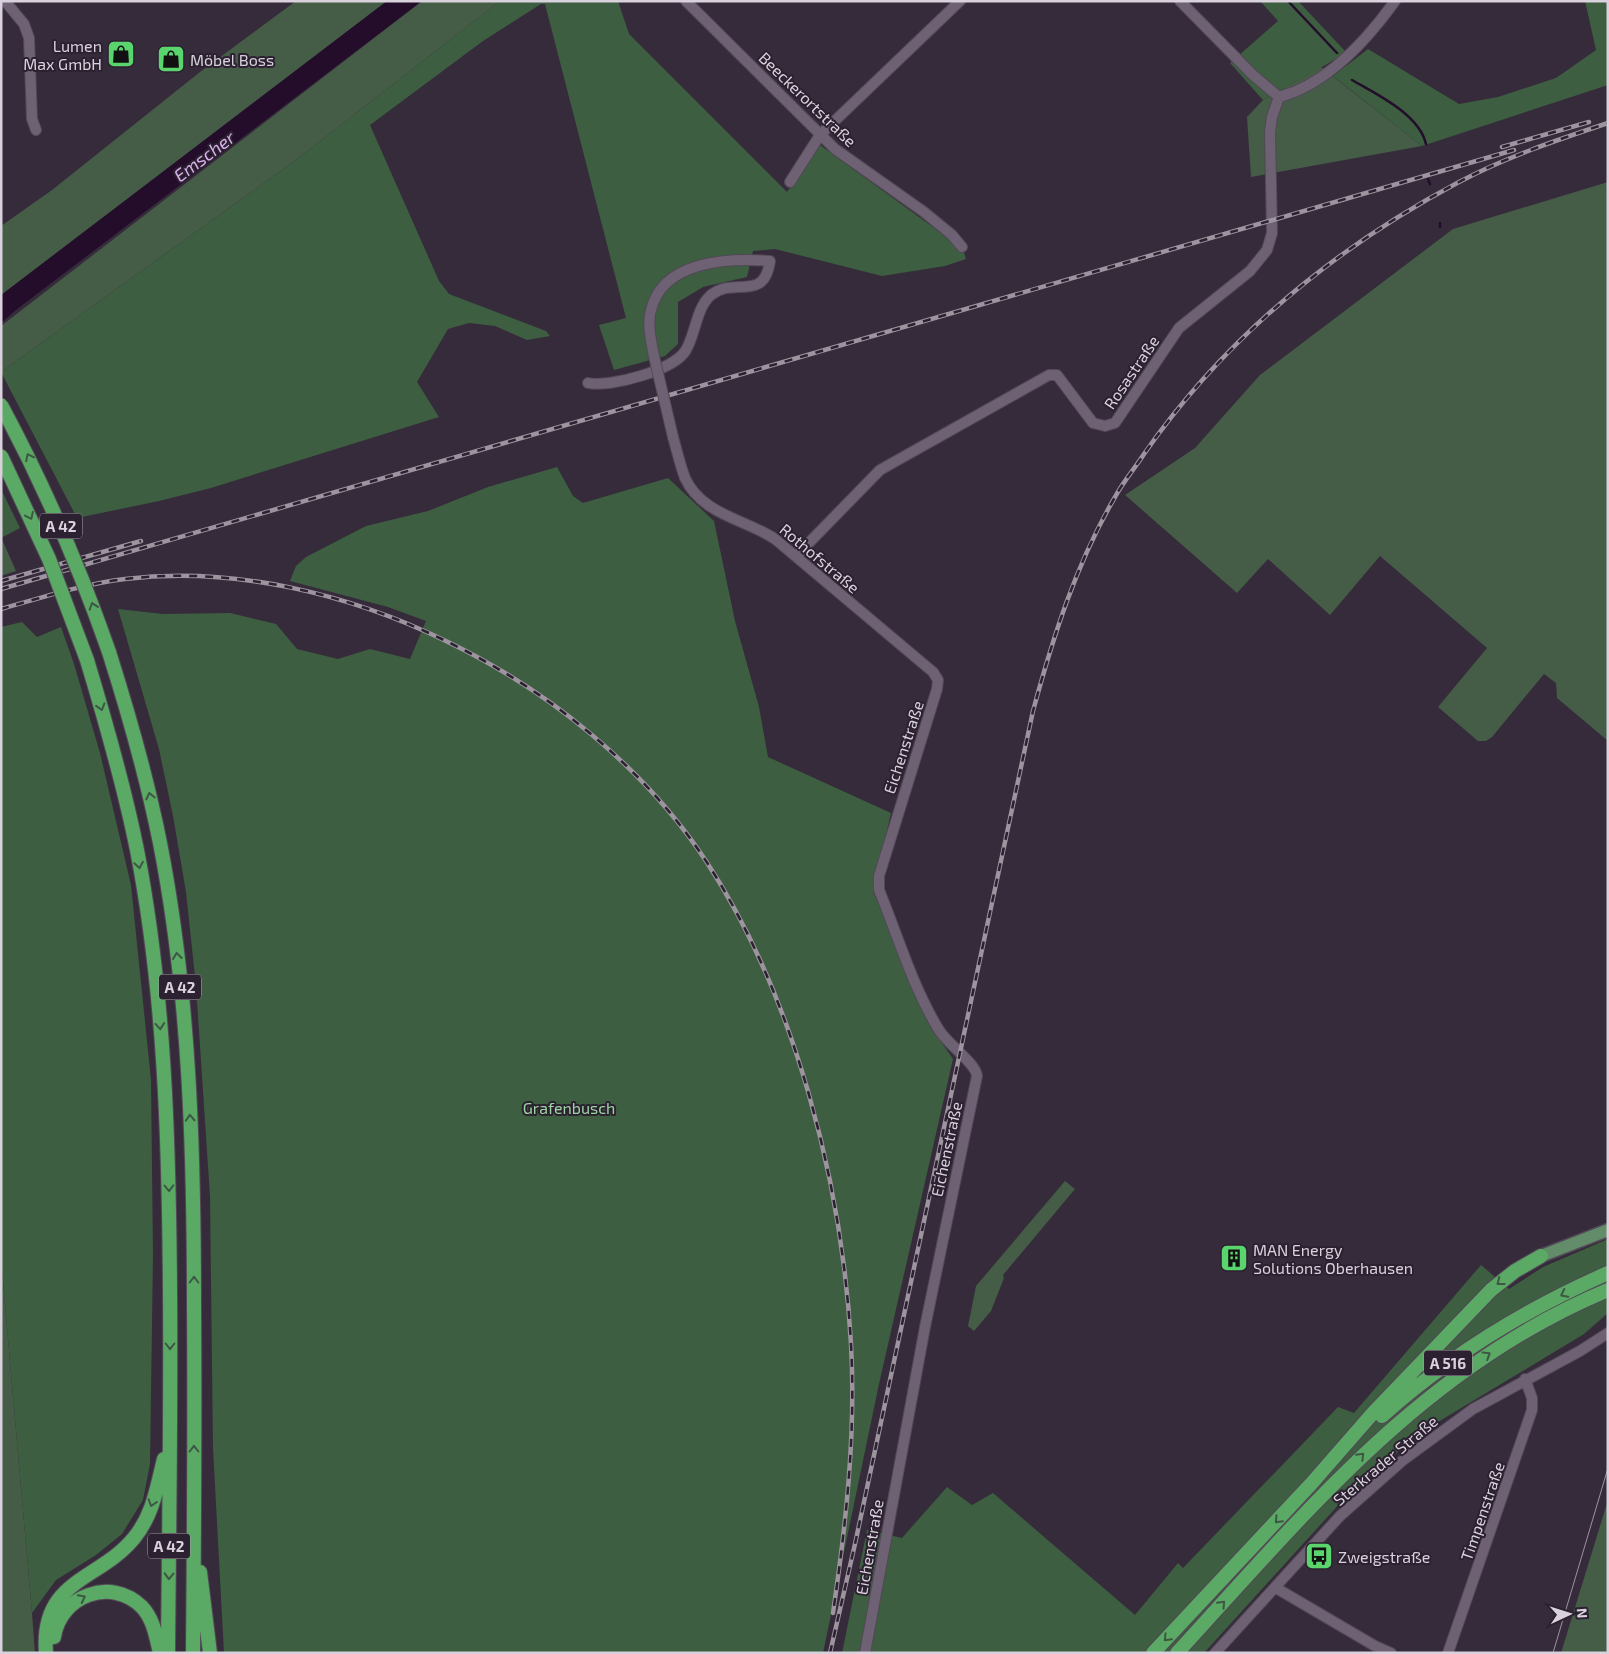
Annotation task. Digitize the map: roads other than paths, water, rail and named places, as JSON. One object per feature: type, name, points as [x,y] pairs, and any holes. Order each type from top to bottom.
[{"type":"highway","name":"A 42","points":[[1,405],[28,455],[71,550],[109,652],[128,710],[160,844],[170,905],[183,1012],[193,1166],[193,1653]]},
{"type":"highway","name":"A 42","points":[[1,456],[49,559],[86,660],[121,781],[137,851],[157,996],[168,1168],[168,1653]]},
{"type":"highway","points":[[1311,1484],[1373,1413],[1491,1290],[1515,1271],[1541,1256]]},
{"type":"highway","name":"A 516","points":[[1153,1653],[1311,1484],[1390,1409],[1448,1363],[1520,1316],[1608,1273]]},
{"type":"highway","name":"A 516","points":[[1177,1653],[1326,1491],[1371,1446],[1422,1402],[1476,1362],[1518,1336],[1608,1290]]},
{"type":"highway","points":[[46,1653],[47,1629],[59,1598],[74,1582],[125,1547],[141,1528],[152,1505],[169,1439]]},
{"type":"highway","points":[[194,1533],[204,1596],[210,1653]]},
{"type":"highway","points":[[55,1653],[56,1627],[68,1607],[88,1594],[104,1592],[120,1594],[140,1606],[153,1626],[160,1653]]},
{"type":"main road","points":[[1541,1256],[1608,1230]]},
{"type":"street","points":[[5,1],[24,24],[29,38],[32,119],[36,130]]},
{"type":"street","name":"Beeckerortstraße","points":[[686,1],[835,150],[924,212],[952,235],[962,247]]},
{"type":"street","points":[[790,182],[820,135],[960,1]]},
{"type":"street","points":[[1180,1],[1253,74],[1279,97],[1299,89],[1348,57],[1373,32],[1395,1]]},
{"type":"street","name":"Rosastraße","points":[[796,556],[880,470],[1049,374],[1056,375],[1093,423],[1105,426],[1115,423],[1179,328],[1250,271],[1267,250],[1272,233],[1270,132],[1272,117],[1279,97]]},
{"type":"street","name":"Rothofstraße","points":[[588,383],[601,385],[618,381],[675,362],[686,350],[702,308],[709,297],[721,290],[761,283],[766,277],[770,261],[745,259],[716,262],[690,270],[669,281],[658,293],[650,311],[653,352],[673,437],[685,478],[698,497],[714,510],[766,533],[796,556],[933,672],[938,680]]},
{"type":"street","name":"Eichenstraße","points":[[865,1653],[925,1327],[977,1076],[973,1064],[953,1049],[931,1018],[879,890],[879,876],[937,689],[938,680]]},
{"type":"street","name":"Sterkrader Straße","points":[[1215,1653],[1333,1524],[1390,1470],[1460,1418],[1525,1379],[1580,1351],[1608,1333]]},
{"type":"street","name":"Timpenstraße","points":[[1448,1653],[1532,1410],[1532,1398],[1525,1379]]},
{"type":"street","points":[[1276,1588],[1374,1646],[1391,1653]]},
{"type":"water","name":"Emscher","points":[[387,1],[422,1],[1,323],[1,295]]},
{"type":"waterway","points":[[1288,1],[1337,53]]},
{"type":"waterway","points":[[1352,80],[1384,98],[1406,114],[1422,133],[1426,144]]},
{"type":"waterway","points":[[1428,179],[1430,184]]},
{"type":"tram line","points":[[1553,1653],[1608,1468]]},
{"type":"railway","points":[[1502,147],[1589,122]]},
{"type":"railway","points":[[830,1653],[1033,711],[1057,628],[1077,575],[1101,522],[1118,491],[1144,454],[1210,372],[1285,299],[1326,266],[1413,208],[1459,182],[1513,157],[1608,123]]},
{"type":"railway","points":[[1,589],[1514,150]]},
{"type":"railway","points":[[1,581],[141,541]]},
{"type":"railway","points":[[1,609],[94,584],[125,579],[166,576],[250,581],[332,598],[372,610],[410,625],[486,662],[558,708],[624,763],[654,794],[706,861],[737,914],[765,971],[789,1031],[809,1093],[825,1156],[846,1283],[852,1378],[849,1479],[833,1613]]},
{"type":"place","name":"Lumen Max GmbH","points":[[121,54]]},
{"type":"place","name":"Möbel Boss","points":[[171,59]]},
{"type":"place","name":"MAN Energy Solutions Oberhausen","points":[[1234,1258]]},
{"type":"place","name":"Zweigstraße","points":[[1319,1556]]},
{"type":"park label","name":"Grafenbusch","points":[[569,1107]]}]
